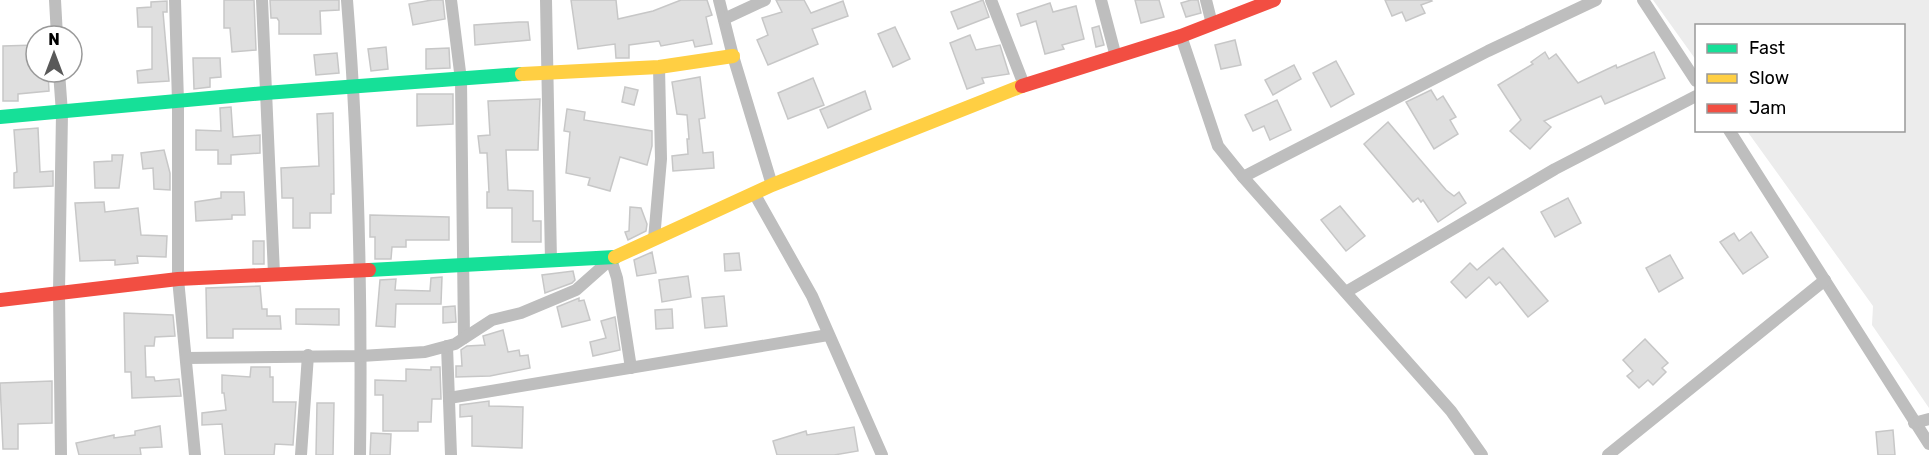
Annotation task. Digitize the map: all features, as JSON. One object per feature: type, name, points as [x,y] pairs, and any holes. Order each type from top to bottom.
[{"type":"street","points":[[55,0],[56,24]]},
{"type":"street","points":[[175,0],[178,102],[178,279],[195,455]]},
{"type":"street","points":[[262,0],[274,274]]},
{"type":"street","points":[[347,0],[354,87],[361,357],[360,455]]},
{"type":"street","points":[[451,0],[461,80],[464,339]]},
{"type":"street","points":[[546,0],[551,261]]},
{"type":"street","points":[[719,0],[733,56],[772,185]]},
{"type":"street","points":[[724,19],[765,0]]},
{"type":"street","points":[[992,0],[1024,85]]},
{"type":"street","points":[[1101,0],[1116,57]]},
{"type":"street","points":[[1206,0],[1212,24]]},
{"type":"street","points":[[186,358],[308,355],[361,357],[425,352],[447,346],[464,339],[492,320],[521,313],[576,290],[611,259],[772,185],[1024,85],[1181,36],[1274,0]]},
{"type":"street","points":[[1243,177],[1488,51],[1596,0]]},
{"type":"street","points":[[1643,0],[1695,79]]},
{"type":"street","points":[[1181,36],[1218,146],[1451,411],[1482,455]]},
{"type":"street","points":[[0,117],[265,93],[548,72],[659,67],[733,56]]},
{"type":"street","points":[[654,239],[661,159],[659,67]]},
{"type":"street","points":[[60,84],[62,112],[59,292],[61,455]]},
{"type":"street","points":[[1346,292],[1555,169],[1695,97]]},
{"type":"street","points":[[1730,132],[1929,444]]},
{"type":"street","points":[[754,193],[812,296],[882,455]]},
{"type":"street","points":[[0,300],[178,279],[611,259]]},
{"type":"street","points":[[611,259],[631,368]]},
{"type":"street","points":[[1608,455],[1825,280]]},
{"type":"street","points":[[450,398],[828,335]]},
{"type":"street","points":[[447,346],[451,455]]},
{"type":"street","points":[[301,455],[308,355]]},
{"type":"street","points":[[1914,423],[1929,419]]},
{"type":"shaded area","points":[[1653,0],[1929,0],[1929,408],[1872,325],[1873,306],[1748,132],[1905,132],[1905,24],[1695,24],[1695,59]]},
{"type":"building","points":[[224,0],[254,0],[256,50],[232,52],[230,28],[224,28]]},
{"type":"building","points":[[270,0],[339,0],[339,10],[320,11],[321,34],[279,34],[279,21],[277,18],[271,18]]},
{"type":"building","points":[[443,0],[445,19],[413,25],[409,4]]},
{"type":"building","points":[[571,0],[616,0],[618,19],[653,11],[681,0],[707,0],[712,15],[706,17],[712,44],[695,47],[693,40],[661,46],[659,41],[629,45],[629,58],[616,58],[615,44],[578,49]]},
{"type":"building","points":[[776,0],[804,0],[811,13],[843,1],[848,16],[812,29],[818,44],[768,65],[757,40],[768,35],[762,18],[782,12]]},
{"type":"building","points":[[983,0],[989,17],[958,29],[951,12]]},
{"type":"building","points":[[1135,0],[1159,0],[1164,17],[1141,23]]},
{"type":"building","points":[[1198,0],[1201,13],[1186,17],[1181,3]]},
{"type":"building","points":[[1385,0],[1432,1],[1421,5],[1425,13],[1406,21],[1402,12],[1392,16]]},
{"type":"building","points":[[167,1],[167,12],[163,12],[169,81],[138,83],[137,71],[152,69],[152,27],[138,27],[137,8],[151,7],[151,2]]},
{"type":"building","points":[[1050,3],[1053,12],[1076,6],[1084,39],[1062,45],[1064,49],[1045,54],[1036,21],[1021,26],[1017,14]]},
{"type":"building","points":[[528,22],[530,40],[475,45],[474,25]]},
{"type":"building","points":[[1099,26],[1104,45],[1096,47],[1092,28]]},
{"type":"building","points":[[895,27],[910,59],[893,67],[878,34]]},
{"type":"building","points":[[970,35],[976,50],[1000,45],[1009,74],[982,78],[984,83],[967,89],[950,43]]},
{"type":"building","points":[[1235,40],[1241,65],[1221,69],[1215,45]]},
{"type":"building","points":[[24,45],[24,84],[49,84],[49,91],[18,94],[18,101],[3,101],[3,46]]},
{"type":"building","points":[[386,47],[388,69],[371,71],[368,49]]},
{"type":"building","points":[[449,48],[450,68],[426,69],[426,49]]},
{"type":"building","points":[[1545,52],[1549,59],[1556,54],[1578,83],[1616,65],[1617,68],[1654,52],[1665,78],[1605,104],[1601,96],[1544,121],[1551,127],[1530,149],[1510,131],[1521,120],[1498,85],[1533,64],[1531,62]]},
{"type":"building","points":[[337,53],[339,73],[316,75],[314,55]]},
{"type":"building","points":[[193,58],[220,58],[221,77],[210,78],[210,87],[194,89]]},
{"type":"building","points":[[1336,61],[1354,94],[1331,107],[1313,73]]},
{"type":"building","points":[[1294,65],[1301,79],[1273,95],[1265,80]]},
{"type":"building","points":[[700,77],[705,118],[699,119],[703,153],[713,152],[714,168],[673,171],[672,156],[688,154],[687,139],[689,139],[687,115],[677,114],[672,82]]},
{"type":"building","points":[[813,78],[824,105],[788,119],[778,93]]},
{"type":"building","points":[[625,87],[638,90],[634,105],[622,102]]},
{"type":"building","points":[[1431,90],[1437,100],[1443,96],[1456,117],[1450,120],[1458,134],[1434,149],[1406,102]]},
{"type":"building","points":[[865,91],[871,109],[828,128],[820,110]]},
{"type":"building","points":[[417,94],[453,94],[453,124],[417,126]]},
{"type":"building","points":[[540,99],[538,150],[506,150],[508,190],[533,191],[533,221],[541,221],[541,242],[512,242],[512,208],[487,208],[487,192],[489,192],[487,153],[480,153],[478,136],[490,135],[488,101]]},
{"type":"building","points":[[1277,100],[1291,130],[1270,140],[1264,126],[1253,131],[1245,115]]},
{"type":"building","points":[[231,107],[233,137],[260,135],[260,153],[231,155],[231,164],[218,164],[218,150],[196,150],[196,130],[221,131],[220,108]]},
{"type":"building","points":[[567,109],[585,112],[584,120],[652,131],[652,146],[647,165],[620,157],[610,191],[588,185],[590,178],[566,173],[570,132],[564,131]]},
{"type":"building","points":[[333,113],[334,194],[331,194],[331,213],[310,213],[310,228],[293,228],[293,198],[282,198],[281,168],[319,166],[317,114]]},
{"type":"building","points":[[1388,122],[1446,190],[1454,196],[1459,192],[1466,203],[1438,222],[1423,200],[1421,202],[1418,198],[1413,202],[1364,144]]},
{"type":"building","points":[[38,128],[40,172],[53,171],[53,186],[14,188],[14,173],[17,172],[14,130]]},
{"type":"building","points":[[164,150],[170,173],[170,190],[154,189],[153,168],[143,169],[141,153]]},
{"type":"building","points":[[112,155],[123,155],[119,188],[95,188],[94,162],[112,161]]},
{"type":"building","points":[[221,192],[244,192],[245,215],[232,215],[232,219],[196,221],[195,202],[221,198]]},
{"type":"building","points":[[1568,198],[1581,223],[1555,237],[1541,212]]},
{"type":"building","points":[[104,202],[105,212],[138,208],[141,235],[167,236],[166,257],[137,256],[138,263],[115,265],[115,260],[80,261],[75,203]]},
{"type":"building","points":[[1340,206],[1365,236],[1346,251],[1321,220]]},
{"type":"building","points":[[630,207],[641,208],[647,224],[646,231],[628,240],[625,232],[629,231]]},
{"type":"building","points":[[370,215],[449,217],[449,240],[406,240],[406,247],[392,247],[391,259],[375,259],[375,237],[370,237]]},
{"type":"building","points":[[1751,232],[1768,257],[1743,274],[1720,242],[1734,233],[1739,241]]},
{"type":"building","points":[[253,241],[264,241],[264,264],[253,264]]},
{"type":"building","points":[[1503,248],[1548,301],[1528,317],[1500,282],[1496,285],[1489,277],[1466,298],[1451,282],[1470,263],[1477,270]]},
{"type":"building","points":[[652,252],[656,273],[637,276],[634,260]]},
{"type":"building","points":[[739,253],[741,270],[725,271],[724,254]]},
{"type":"building","points":[[1670,255],[1683,278],[1659,292],[1646,268]]},
{"type":"building","points":[[573,271],[575,280],[572,283],[545,293],[542,275]]},
{"type":"building","points":[[688,276],[691,297],[662,302],[659,280]]},
{"type":"building","points":[[442,277],[441,304],[396,304],[395,327],[376,326],[380,280],[396,279],[395,290],[430,291],[431,278]]},
{"type":"building","points":[[260,286],[262,309],[267,309],[267,316],[280,316],[281,329],[233,329],[233,338],[207,338],[206,288]]},
{"type":"building","points":[[724,296],[727,326],[705,328],[702,298]]},
{"type":"building","points":[[579,298],[579,301],[584,300],[590,320],[562,327],[557,307]]},
{"type":"building","points":[[455,306],[456,322],[443,323],[443,307]]},
{"type":"building","points":[[296,309],[339,309],[339,325],[296,324]]},
{"type":"building","points":[[672,309],[673,328],[656,329],[655,310]]},
{"type":"building","points":[[124,313],[173,315],[175,336],[155,337],[154,346],[145,346],[146,377],[154,377],[155,381],[179,379],[181,396],[132,398],[131,372],[125,372]]},
{"type":"building","points":[[615,317],[620,350],[593,356],[590,342],[606,338],[601,321]]},
{"type":"building","points":[[503,330],[508,352],[519,350],[520,356],[528,355],[530,368],[490,376],[456,377],[456,366],[462,366],[461,350],[467,346],[485,345],[483,336]]},
{"type":"building","points":[[1645,339],[1668,363],[1662,368],[1666,372],[1653,385],[1648,380],[1639,388],[1627,376],[1633,371],[1623,360]]},
{"type":"building","points":[[251,367],[270,367],[270,377],[273,377],[273,402],[296,402],[293,445],[275,444],[274,455],[225,455],[222,424],[202,425],[202,413],[226,410],[224,393],[222,393],[222,375],[250,377]]},
{"type":"building","points":[[431,367],[440,367],[441,399],[432,399],[431,422],[418,422],[418,431],[383,431],[383,395],[375,395],[375,380],[406,381],[406,369],[431,370]]},
{"type":"building","points":[[52,381],[52,423],[18,424],[18,449],[3,449],[0,383]]},
{"type":"building","points":[[489,401],[489,406],[523,407],[522,448],[472,446],[472,416],[460,417],[460,405]]},
{"type":"building","points":[[317,403],[334,403],[333,455],[316,455]]},
{"type":"building","points":[[160,426],[162,447],[140,448],[141,455],[79,455],[76,443],[114,435],[114,438],[135,435],[135,431]]},
{"type":"building","points":[[854,427],[858,451],[834,455],[777,455],[773,441],[806,431],[807,435]]},
{"type":"building","points":[[1893,430],[1895,455],[1878,455],[1876,432]]},
{"type":"building","points":[[371,433],[391,434],[390,455],[370,455]]},
{"type":"traffic: fast","points":[[0,117],[265,93],[522,74]]},
{"type":"traffic: fast","points":[[369,270],[615,257]]},
{"type":"traffic: slow","points":[[522,74],[659,67],[733,56]]},
{"type":"traffic: slow","points":[[615,257],[772,185],[1022,86]]},
{"type":"traffic: jam","points":[[1022,86],[1181,36],[1274,0]]},
{"type":"traffic: jam","points":[[0,300],[178,279],[369,270]]}]
